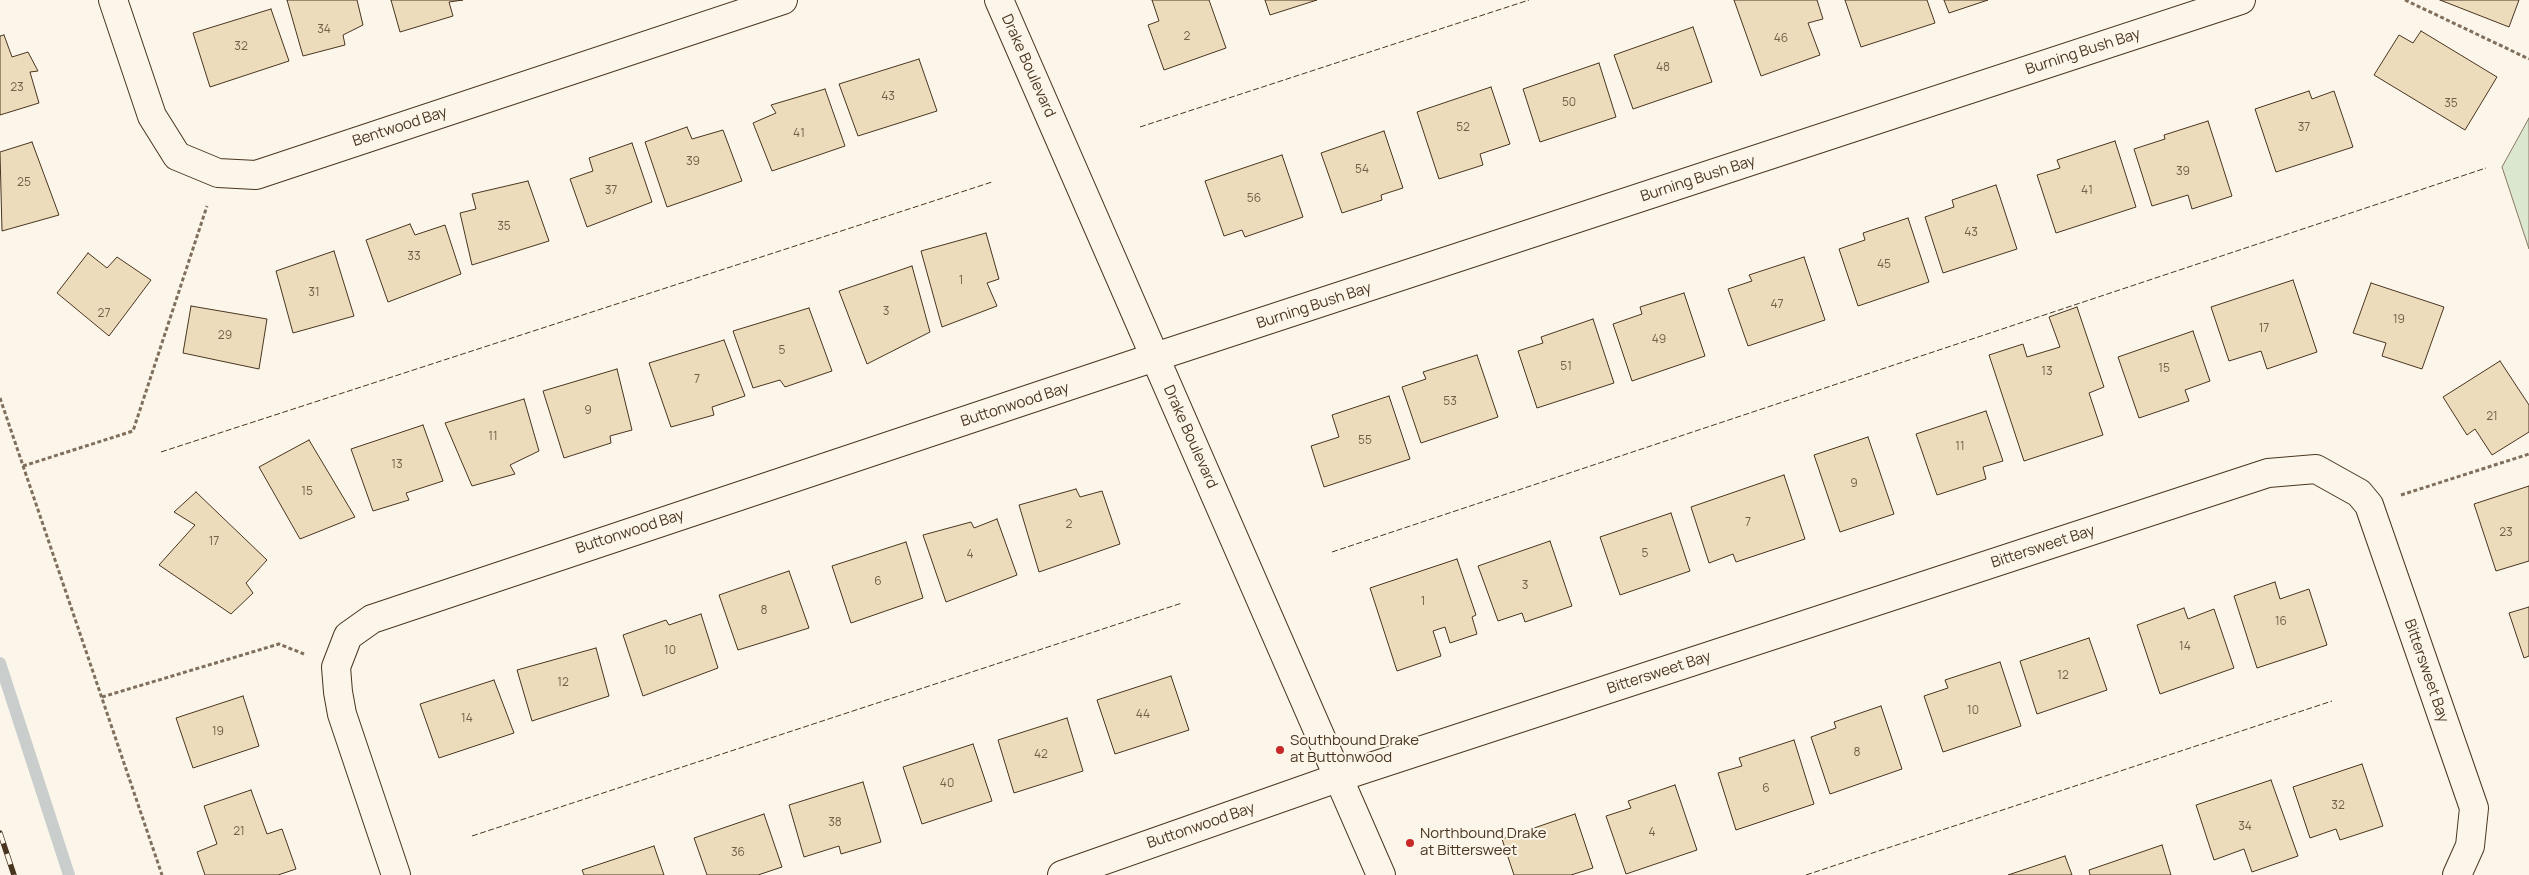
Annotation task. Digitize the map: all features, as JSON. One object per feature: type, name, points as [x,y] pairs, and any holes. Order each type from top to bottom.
[{"type":"street","name":"Bentwood Bay","points":[[114,0],[152,116],[177,156],[218,173],[256,175],[783,0]]},
{"type":"street","name":"Drake Boulevard","points":[[999,0],[1340,777],[1381,875]]},
{"type":"street","name":"Burning Bush Bay","points":[[1155,357],[2241,0]]},
{"type":"street","name":"Buttonwood Bay","points":[[396,875],[342,714],[336,667],[348,636],[372,619],[1155,357]]},
{"type":"street","name":"Bittersweet Bay","points":[[1340,777],[2268,474],[2316,470],[2359,494],[2369,505],[2474,808],[2470,846],[2457,875]]},
{"type":"street","name":"Buttonwood Bay","points":[[1062,875],[1340,777]]},
{"type":"path","points":[[2405,0],[2529,59]]},
{"type":"path","points":[[23,466],[133,432],[218,173]]},
{"type":"path","points":[[0,398],[162,875]]},
{"type":"path","points":[[2369,505],[2529,454]]},
{"type":"path","points":[[102,697],[279,644],[336,667]]},
{"type":"green space","points":[[2529,118],[2529,249],[2502,167]]},
{"type":"building","points":[[287,0],[357,0],[363,25],[343,35],[345,45],[303,56]]},
{"type":"building","points":[[391,0],[463,0],[449,2],[453,16],[400,32]]},
{"type":"building","points":[[1152,0],[1209,0],[1226,48],[1164,70],[1148,25],[1159,21]]},
{"type":"building","points":[[1265,0],[1317,0],[1270,15]]},
{"type":"building","points":[[1734,0],[1817,0],[1823,19],[1808,23],[1820,55],[1761,76]]},
{"type":"building","points":[[1845,0],[1927,0],[1935,23],[1861,47]]},
{"type":"building","points":[[1944,0],[1988,0],[1949,13]]},
{"type":"building","points":[[2440,0],[2519,0],[2509,27]]},
{"type":"building","points":[[271,9],[289,61],[210,87],[193,33]]},
{"type":"building","points":[[1693,27],[1712,82],[1633,109],[1614,55]]},
{"type":"building","points":[[2421,31],[2497,77],[2465,130],[2374,75],[2399,35],[2413,43]]},
{"type":"building","points":[[4,35],[12,57],[28,52],[38,71],[30,72],[39,103],[0,115],[0,36]]},
{"type":"building","points":[[919,59],[937,111],[858,136],[839,84]]},
{"type":"building","points":[[1599,63],[1616,117],[1540,142],[1523,89]]},
{"type":"building","points":[[1491,87],[1510,144],[1480,154],[1483,165],[1439,179],[1417,112]]},
{"type":"building","points":[[825,89],[845,146],[772,171],[753,123],[776,113],[771,105]]},
{"type":"building","points":[[2309,91],[2312,99],[2334,91],[2353,147],[2276,172],[2255,109]]},
{"type":"building","points":[[2208,121],[2232,196],[2192,209],[2188,195],[2152,206],[2134,149],[2165,139],[2164,135]]},
{"type":"building","points":[[687,127],[692,139],[723,130],[742,181],[667,207],[645,142]]},
{"type":"building","points":[[1384,131],[1403,188],[1381,195],[1382,200],[1342,213],[1321,153]]},
{"type":"building","points":[[2115,141],[2136,207],[2056,233],[2037,175],[2060,168],[2057,160]]},
{"type":"building","points":[[32,142],[59,215],[2,231],[0,152]]},
{"type":"building","points":[[632,143],[652,202],[587,227],[570,179],[593,171],[589,158]]},
{"type":"building","points":[[1282,155],[1303,217],[1245,237],[1242,230],[1224,236],[1205,181]]},
{"type":"building","points":[[528,181],[549,241],[472,265],[460,213],[476,209],[472,194]]},
{"type":"building","points":[[1996,185],[2017,249],[1943,273],[1925,217],[1954,207],[1952,200]]},
{"type":"building","points":[[1908,218],[1929,282],[1858,306],[1839,249],[1865,240],[1863,233]]},
{"type":"building","points":[[410,224],[415,235],[445,225],[461,274],[388,302],[366,240]]},
{"type":"building","points":[[986,233],[999,279],[987,283],[997,306],[942,327],[921,251]]},
{"type":"building","points":[[334,251],[354,316],[293,333],[276,271]]},
{"type":"building","points":[[88,253],[107,268],[117,257],[151,280],[109,336],[57,293]]},
{"type":"building","points":[[1804,257],[1825,320],[1748,346],[1728,289],[1752,281],[1749,275]]},
{"type":"building","points":[[912,266],[930,332],[867,364],[839,291]]},
{"type":"building","points":[[2293,280],[2317,352],[2267,369],[2261,351],[2229,361],[2211,307]]},
{"type":"building","points":[[2371,283],[2444,307],[2422,369],[2382,356],[2386,343],[2353,333]]},
{"type":"building","points":[[1684,293],[1705,356],[1632,381],[1613,324],[1642,314],[1640,307]]},
{"type":"building","points":[[191,306],[267,319],[259,369],[183,353]]},
{"type":"building","points":[[2077,307],[2104,387],[2089,393],[2103,435],[2024,461],[1989,355],[2023,344],[2027,357],[2060,347],[2049,317]]},
{"type":"building","points":[[809,308],[832,371],[785,387],[780,380],[753,388],[733,331]]},
{"type":"building","points":[[1593,319],[1614,383],[1537,408],[1518,351],[1543,343],[1541,337]]},
{"type":"building","points":[[2193,331],[2210,381],[2185,390],[2189,401],[2139,418],[2118,357]]},
{"type":"building","points":[[724,340],[745,396],[712,407],[714,415],[671,427],[649,363]]},
{"type":"building","points":[[1477,355],[1498,417],[1421,443],[1402,387],[1426,379],[1423,372]]},
{"type":"building","points":[[2500,361],[2529,405],[2529,432],[2492,455],[2475,429],[2467,435],[2443,397]]},
{"type":"building","points":[[617,369],[632,430],[610,436],[611,443],[564,458],[543,391]]},
{"type":"building","points":[[1389,396],[1410,459],[1324,487],[1311,446],[1339,437],[1332,415]]},
{"type":"building","points":[[524,399],[539,451],[510,465],[515,474],[472,486],[445,423]]},
{"type":"building","points":[[1986,411],[2003,461],[1983,467],[1986,479],[1937,495],[1916,434]]},
{"type":"building","points":[[423,425],[443,481],[406,493],[409,500],[373,511],[351,449]]},
{"type":"building","points":[[1868,437],[1894,514],[1840,532],[1814,455]]},
{"type":"building","points":[[309,440],[355,517],[300,539],[259,467]]},
{"type":"building","points":[[1784,475],[1805,539],[1736,562],[1733,554],[1709,563],[1691,507]]},
{"type":"building","points":[[2529,486],[2529,561],[2496,571],[2474,504]]},
{"type":"building","points":[[1076,489],[1080,497],[1102,491],[1120,544],[1039,572],[1019,505]]},
{"type":"building","points":[[196,492],[267,560],[246,583],[253,593],[231,614],[159,565],[195,525],[174,512]]},
{"type":"building","points":[[1671,513],[1690,571],[1620,595],[1600,537]]},
{"type":"building","points":[[997,519],[1017,575],[946,602],[923,535],[971,522],[974,528]]},
{"type":"building","points":[[1550,541],[1572,606],[1525,622],[1522,613],[1498,621],[1478,566]]},
{"type":"building","points":[[906,542],[923,598],[851,623],[832,566]]},
{"type":"building","points":[[1457,559],[1476,615],[1472,617],[1477,634],[1450,643],[1445,627],[1433,631],[1441,656],[1397,671],[1370,588]]},
{"type":"building","points":[[789,571],[809,628],[738,650],[719,595]]},
{"type":"building","points":[[2275,582],[2280,599],[2309,589],[2327,645],[2257,668],[2234,596]]},
{"type":"building","points":[[2529,607],[2529,656],[2524,658],[2509,613]]},
{"type":"building","points":[[2184,608],[2188,619],[2214,609],[2234,668],[2160,694],[2137,625]]},
{"type":"building","points":[[701,614],[718,668],[643,696],[623,635],[666,620],[669,625]]},
{"type":"building","points":[[2089,638],[2107,690],[2037,714],[2020,661]]},
{"type":"building","points":[[596,648],[609,696],[532,721],[517,670]]},
{"type":"building","points":[[2000,662],[2021,726],[1943,752],[1924,696],[1948,688],[1945,680]]},
{"type":"building","points":[[1171,676],[1189,730],[1115,754],[1097,700]]},
{"type":"building","points":[[494,680],[514,733],[439,758],[420,704]]},
{"type":"building","points":[[243,696],[259,746],[193,768],[176,718]]},
{"type":"building","points":[[1881,706],[1902,769],[1830,794],[1811,737],[1836,728],[1834,722]]},
{"type":"building","points":[[1067,718],[1083,771],[1014,793],[998,740]]},
{"type":"building","points":[[1794,740],[1814,804],[1736,830],[1718,773],[1742,766],[1739,758]]},
{"type":"building","points":[[973,744],[992,801],[922,824],[903,767]]},
{"type":"building","points":[[2362,764],[2383,826],[2340,840],[2336,829],[2310,838],[2293,787]]},
{"type":"building","points":[[2271,780],[2298,856],[2252,872],[2244,849],[2214,860],[2196,805]]},
{"type":"building","points":[[863,782],[881,842],[841,854],[839,846],[804,857],[789,805]]},
{"type":"building","points":[[1675,785],[1697,850],[1626,874],[1606,816],[1631,808],[1628,801]]},
{"type":"building","points":[[251,790],[267,834],[282,829],[296,869],[278,875],[205,875],[197,852],[217,844],[204,806]]},
{"type":"building","points":[[764,814],[782,867],[758,875],[707,875],[694,838]]},
{"type":"building","points":[[1575,814],[1593,868],[1571,875],[1514,875],[1502,839]]},
{"type":"building","points":[[2162,845],[2171,875],[2090,875],[2089,870]]},
{"type":"building","points":[[654,846],[664,875],[584,875],[582,870]]},
{"type":"building","points":[[2065,856],[2072,875],[2008,875]]},
{"type":"waterway","points":[[0,663],[69,875]]},
{"type":"railway","points":[[0,833],[14,875]]},
{"type":"fence","points":[[1140,127],[1529,0]]},
{"type":"fence","points":[[1332,552],[2486,168]]},
{"type":"fence","points":[[161,452],[992,182]]},
{"type":"fence","points":[[472,836],[1182,603]]},
{"type":"fence","points":[[1806,875],[2332,701]]},
{"type":"place","name":"Southbound Drake at Buttonwood","points":[[1280,750]]},
{"type":"place","name":"Northbound Drake at Bittersweet","points":[[1410,843]]}]
